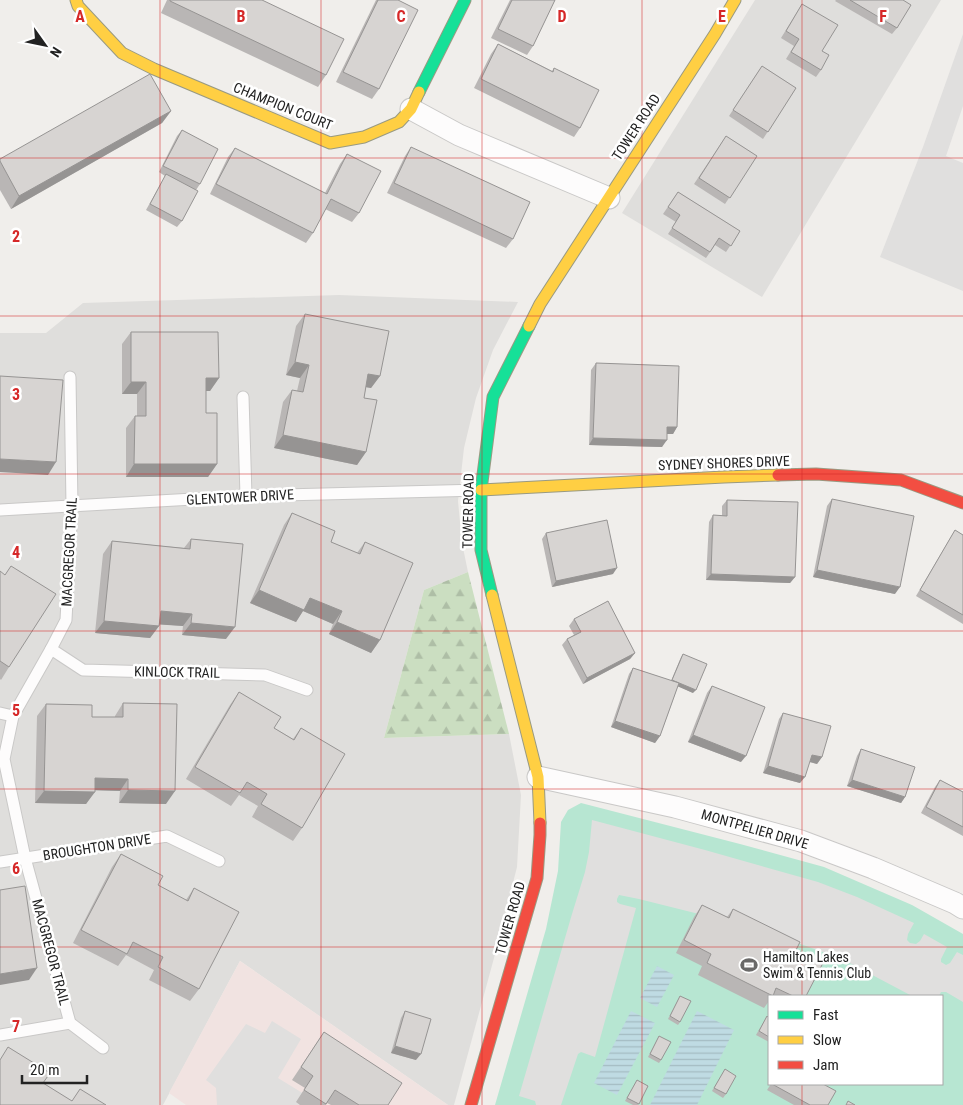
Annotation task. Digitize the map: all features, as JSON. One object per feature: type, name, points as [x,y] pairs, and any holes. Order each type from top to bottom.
[{"type":"street","name":"CHAMPION COURT","points":[[76,0],[78,6],[122,53],[154,69],[330,143],[364,137],[399,122],[411,109],[465,0]]},
{"type":"street","name":"TOWER ROAD","points":[[471,1105],[537,878],[540,835],[538,777],[481,550],[481,490],[493,397],[540,304],[715,34],[735,0]]},
{"type":"street","points":[[411,109],[459,135],[609,198]]},
{"type":"street","name":"SYDNEY SHORES DRIVE","points":[[481,490],[816,474],[901,480],[963,503]]},
{"type":"street","name":"MONTPELIER DRIVE","points":[[538,777],[675,807],[802,841],[873,868],[963,908]]},
{"type":"lane","name":"MACGREGOR TRAIL","points":[[70,377],[72,506],[66,620],[13,716],[4,758],[25,858],[70,1023],[103,1048]]},
{"type":"lane","points":[[243,397],[246,496]]},
{"type":"lane","name":"GLENTOWER DRIVE","points":[[0,510],[246,496],[481,490]]},
{"type":"lane","name":"KINLOCK TRAIL","points":[[51,649],[83,670],[265,674],[307,690]]},
{"type":"lane","points":[[0,713],[13,716]]},
{"type":"lane","name":"BROUGHTON DRIVE","points":[[0,862],[167,836],[219,861]]},
{"type":"lane","points":[[0,1035],[70,1023]]},
{"type":"shaded area","points":[[755,0],[941,0],[762,297],[622,213]]},
{"type":"shaded area","points":[[963,34],[963,106],[946,156],[963,163],[963,291],[880,257],[923,147]]},
{"type":"shaded area","points":[[339,295],[518,302],[493,350],[476,398],[464,448],[458,501],[462,543],[468,572],[424,590],[384,738],[509,734],[521,795],[517,867],[454,1105],[448,1105],[240,961],[163,1105],[0,1105],[0,333],[46,333],[83,303]]},
{"type":"shaded area","points":[[592,820],[818,882],[857,897],[914,923],[908,934],[907,940],[910,943],[916,944],[924,934],[947,947],[941,959],[941,962],[946,965],[950,963],[957,952],[963,955],[963,1002],[946,992],[941,992],[940,995],[910,995],[842,959],[759,929],[619,895],[617,902],[636,908],[595,1057],[581,1052],[578,1054],[561,1105],[536,1105],[535,1101],[519,1096],[585,872]]},
{"type":"shaded area","points":[[240,961],[448,1105],[186,1105],[169,1093]]},
{"type":"shaded area","points":[[272,1021],[301,1039],[278,1078],[322,1105],[217,1105],[216,1088],[206,1080],[246,1024],[265,1033]]},
{"type":"green space","points":[[468,572],[509,734],[384,738],[424,590]]},
{"type":"green space","name":"Hamilton Lakes Swim & Tennis Club","points":[[581,803],[824,867],[912,905],[963,934],[963,1105],[495,1105],[546,929],[558,871],[561,822],[568,810]]},
{"type":"water","points":[[657,966],[674,975],[657,1007],[640,998]]},
{"type":"water","points":[[631,1011],[655,1023],[617,1095],[594,1083]]},
{"type":"water","points":[[697,1011],[734,1030],[697,1105],[650,1105]]},
{"type":"building","points":[[170,0],[262,0],[344,39],[326,75]]},
{"type":"building","points":[[378,0],[398,0],[418,10],[379,89],[343,72]]},
{"type":"building","points":[[512,0],[555,0],[533,46],[498,29]]},
{"type":"building","points":[[850,0],[903,0],[911,5],[897,28]]},
{"type":"building","points":[[802,4],[838,25],[822,51],[829,55],[821,70],[791,52],[799,39],[786,31]]},
{"type":"building","points":[[498,44],[553,72],[554,68],[599,90],[580,128],[481,79]]},
{"type":"building","points":[[762,66],[796,88],[768,132],[733,110]]},
{"type":"building","points":[[150,74],[171,111],[19,196],[0,159]]},
{"type":"building","points":[[182,130],[218,149],[200,184],[163,166]]},
{"type":"building","points":[[726,136],[757,156],[730,198],[699,178]]},
{"type":"building","points":[[411,147],[530,202],[513,239],[394,183]]},
{"type":"building","points":[[235,148],[327,194],[347,154],[381,171],[359,213],[331,199],[313,233],[216,184]]},
{"type":"building","points":[[166,174],[198,191],[182,221],[150,204]]},
{"type":"building","points":[[678,192],[740,231],[731,246],[719,238],[710,252],[672,228],[680,215],[668,207]]},
{"type":"building","points":[[305,314],[389,331],[380,376],[368,374],[364,398],[377,400],[366,452],[283,435],[292,390],[303,392],[309,365],[295,362]]},
{"type":"building","points":[[131,332],[218,332],[219,378],[206,378],[206,413],[217,413],[217,464],[134,464],[135,416],[146,416],[146,382],[131,382]]},
{"type":"building","points":[[596,363],[679,366],[677,427],[667,427],[667,440],[593,438]]},
{"type":"building","points":[[0,376],[63,380],[56,462],[0,459]]},
{"type":"building","points":[[832,499],[914,516],[900,587],[817,570]]},
{"type":"building","points":[[727,500],[798,502],[795,577],[711,574],[713,515],[727,516]]},
{"type":"building","points":[[292,513],[335,531],[331,542],[360,554],[365,542],[413,563],[380,640],[337,622],[342,611],[310,598],[304,610],[259,590]]},
{"type":"building","points":[[607,520],[617,568],[556,581],[546,533]]},
{"type":"building","points":[[955,530],[963,535],[963,615],[920,590]]},
{"type":"building","points":[[191,539],[243,544],[235,627],[191,623],[192,614],[161,611],[159,626],[104,621],[112,541],[190,549]]},
{"type":"building","points":[[11,566],[56,594],[9,667],[0,661],[0,571],[5,575]]},
{"type":"building","points":[[608,601],[635,653],[587,678],[567,639],[581,632],[574,619]]},
{"type":"building","points":[[683,654],[707,664],[696,690],[672,680]]},
{"type":"building","points":[[633,668],[679,683],[660,736],[615,721]]},
{"type":"building","points":[[712,686],[765,707],[746,756],[693,735]]},
{"type":"building","points":[[239,692],[281,717],[274,728],[294,740],[301,728],[345,754],[302,828],[261,804],[267,794],[247,782],[240,793],[195,767]]},
{"type":"building","points":[[123,703],[177,704],[175,791],[128,790],[128,779],[95,778],[95,792],[44,791],[46,704],[92,705],[92,717],[123,717]]},
{"type":"building","points":[[783,713],[831,726],[822,757],[812,755],[805,777],[768,766]]},
{"type":"building","points":[[861,749],[915,767],[905,797],[852,780]]},
{"type":"building","points":[[940,780],[963,792],[963,827],[926,807]]},
{"type":"building","points":[[121,854],[163,876],[158,885],[188,901],[194,888],[239,912],[199,989],[158,967],[163,957],[133,942],[127,954],[81,930]]},
{"type":"building","points":[[25,886],[37,968],[0,974],[0,890]]},
{"type":"building","points":[[702,905],[729,918],[733,909],[800,942],[796,950],[823,963],[807,995],[791,995],[776,988],[773,995],[771,995],[707,963],[711,954],[684,940]]},
{"type":"building","points":[[680,996],[691,1001],[680,1022],[670,1016]]},
{"type":"building","points":[[405,1011],[431,1019],[421,1054],[395,1046]]},
{"type":"building","points":[[767,1016],[768,1036],[759,1031]]},
{"type":"building","points":[[324,1032],[402,1083],[388,1105],[359,1105],[335,1090],[326,1104],[304,1090],[313,1076],[301,1067]]},
{"type":"building","points":[[659,1036],[671,1042],[661,1060],[650,1054]]},
{"type":"building","points":[[8,1047],[50,1073],[43,1083],[72,1101],[80,1089],[106,1105],[0,1105],[0,1060]]},
{"type":"building","points":[[725,1069],[736,1076],[726,1094],[714,1088]]},
{"type":"building","points":[[637,1080],[648,1086],[639,1104],[627,1098]]},
{"type":"building","points":[[774,1085],[825,1085],[836,1091],[828,1105],[810,1105]]},
{"type":"building","points":[[848,1101],[855,1105],[846,1105]]},
{"type":"traffic: fast","points":[[419,92],[465,0]]},
{"type":"traffic: fast","points":[[492,595],[481,550],[481,490],[493,397],[529,326]]},
{"type":"traffic: slow","points":[[76,0],[78,6],[122,53],[154,69],[330,143],[364,137],[399,122],[411,109],[419,92]]},
{"type":"traffic: slow","points":[[529,326],[540,304],[715,34],[735,0]]},
{"type":"traffic: slow","points":[[481,490],[778,475]]},
{"type":"traffic: slow","points":[[492,595],[538,777],[540,823]]},
{"type":"traffic: jam","points":[[778,475],[816,474],[901,480],[963,503]]},
{"type":"traffic: jam","points":[[471,1105],[537,878],[540,823]]},
{"type":"place","name":"Hamilton Lakes Swim & Tennis Club","points":[[749,965]]}]
